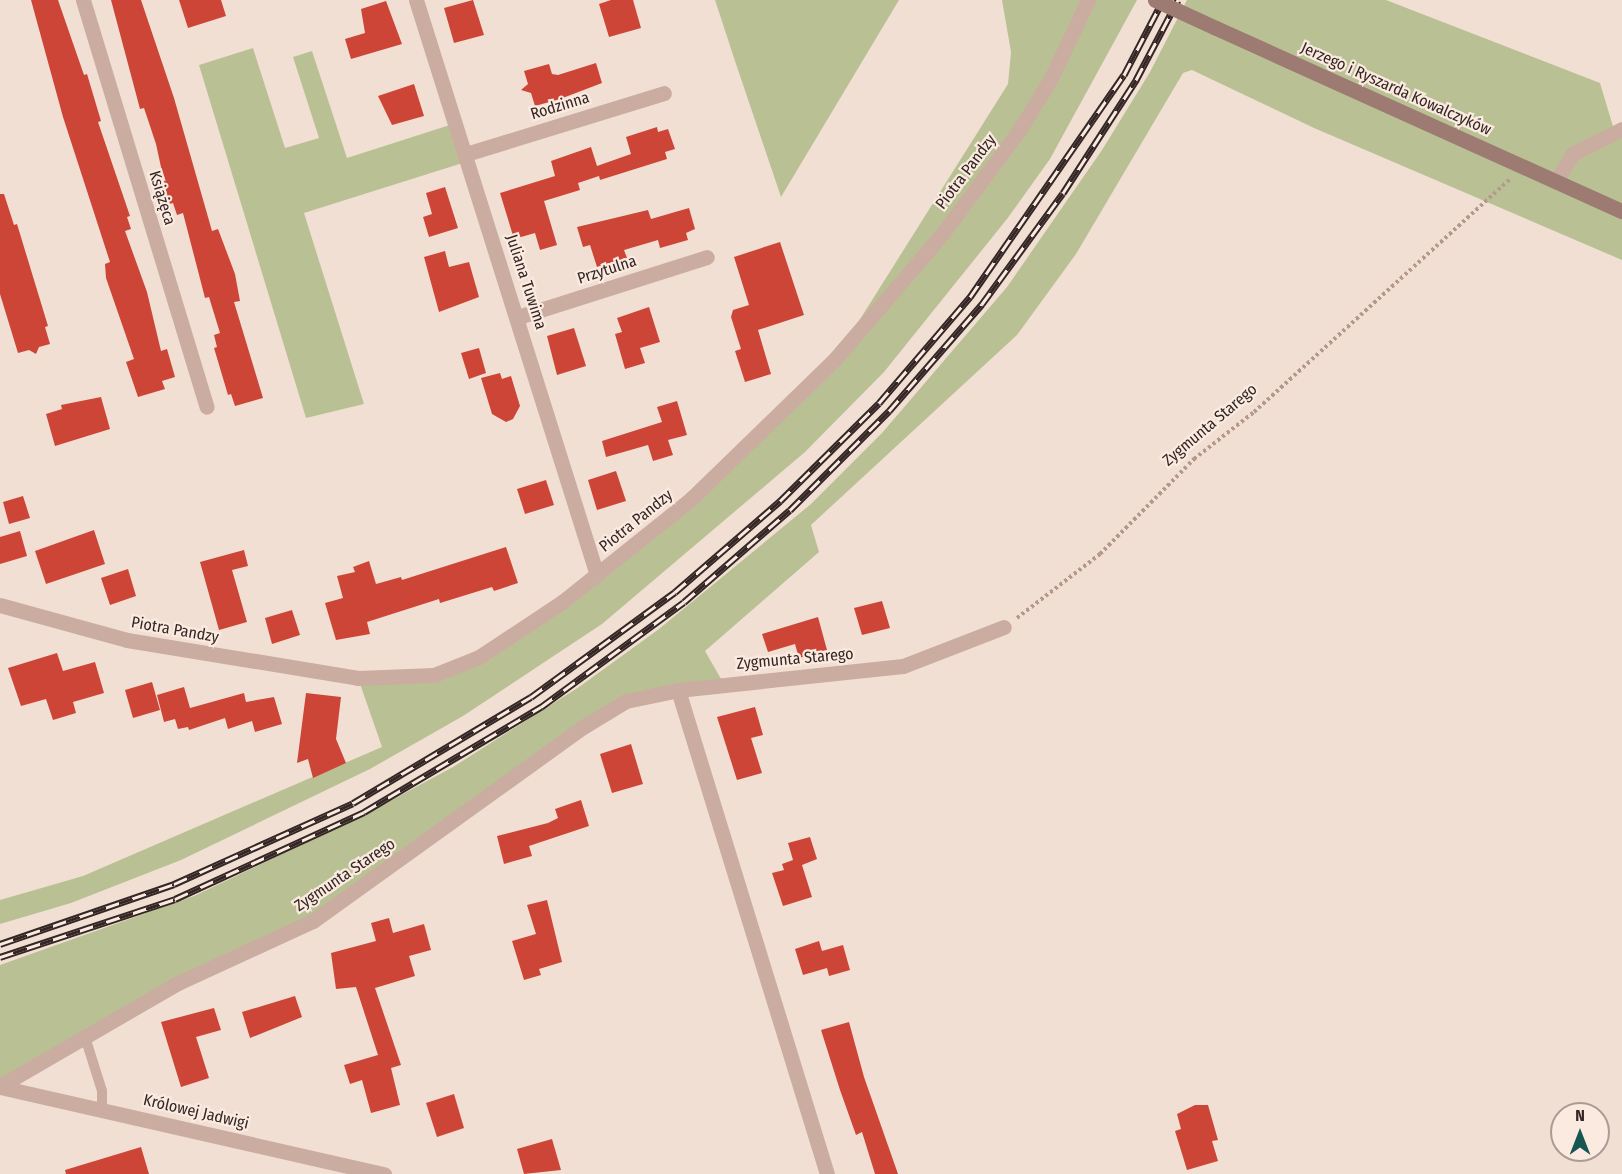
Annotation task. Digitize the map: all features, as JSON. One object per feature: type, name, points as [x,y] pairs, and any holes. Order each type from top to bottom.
[{"type":"main road","name":"Jerzego i Ryszarda Kowalczyków","points":[[1155,0],[1622,211]]},
{"type":"street","name":"Książęca","points":[[83,0],[207,407]]},
{"type":"street","name":"Juliana Tuwima","points":[[416,0],[519,317],[597,575]]},
{"type":"street","name":"Piotra Pandzy","points":[[0,605],[127,640],[358,678],[413,678],[434,675],[479,657],[518,634],[597,575],[692,499],[755,440],[891,297],[1031,112],[1088,0]]},
{"type":"street","name":"Rodzinna","points":[[466,154],[664,93]]},
{"type":"street","points":[[1556,182],[1572,154],[1622,129]]},
{"type":"street","name":"Przytulna","points":[[519,317],[708,256]]},
{"type":"street","name":"Zygmunta Starego","points":[[0,1087],[178,983],[313,921],[605,712],[645,695],[903,666],[1004,627]]},
{"type":"street","points":[[678,690],[827,1174]]},
{"type":"street","name":"Królowej Jadwigi","points":[[0,1087],[384,1174]]},
{"type":"lane","points":[[85,1037],[102,1091],[102,1110]]},
{"type":"path","name":"Zygmunta Starego","points":[[1004,627],[1100,554],[1194,459],[1254,412],[1412,265],[1524,167]]},
{"type":"green space","points":[[715,0],[899,0],[781,197],[735,61]]},
{"type":"green space","points":[[1002,0],[1137,0],[1050,159],[1007,219],[884,372],[805,452],[602,624],[463,716],[370,769],[181,860],[71,903],[0,924],[0,900],[83,876],[382,747],[358,678],[454,668],[597,575],[835,359],[1008,84],[1011,52]]},
{"type":"green space","points":[[1187,0],[1386,0],[1600,83],[1615,133],[1622,136],[1622,260],[1314,128],[1192,70],[1183,73],[1076,254],[1017,335],[811,525],[819,552],[705,651],[724,684],[626,701],[338,905],[207,969],[0,1086],[0,965],[194,896],[366,814],[453,767],[579,687],[659,629],[811,504],[882,433],[1007,287],[1102,150],[1150,72]]},
{"type":"green space","points":[[253,48],[285,148],[319,138],[293,57],[312,51],[347,158],[456,123],[469,161],[304,213],[364,404],[306,418],[199,65]]},
{"type":"building","points":[[31,0],[58,0],[84,75],[87,74],[101,121],[98,122],[130,216],[127,217],[131,229],[125,231],[147,292],[161,351],[167,349],[175,377],[162,381],[165,389],[138,397],[126,362],[134,359],[106,278],[105,264],[110,262],[63,117]]},
{"type":"building","points":[[111,0],[141,0],[174,98],[212,231],[218,229],[235,274],[240,301],[234,302],[263,398],[235,406],[231,394],[228,395],[214,348],[217,347],[214,335],[220,333],[209,297],[205,298],[183,213],[177,215],[173,203],[169,204],[156,144],[144,108],[140,109]]},
{"type":"building","points":[[179,0],[221,0],[226,16],[188,28]]},
{"type":"building","points":[[473,0],[484,35],[454,43],[444,8]]},
{"type":"building","points":[[611,0],[633,0],[641,28],[609,37],[599,4]]},
{"type":"building","points":[[386,1],[402,44],[351,59],[345,39],[365,33],[361,9]]},
{"type":"building","points":[[596,63],[602,83],[560,99],[535,106],[531,93],[521,90],[528,84],[524,71],[549,64],[552,74],[558,75]]},
{"type":"building","points":[[414,84],[424,116],[392,125],[378,96]]},
{"type":"building","points":[[657,127],[658,132],[668,129],[675,149],[665,152],[667,159],[600,180],[599,176],[578,183],[580,190],[544,201],[557,245],[540,250],[535,233],[514,239],[500,193],[555,176],[551,161],[591,147],[597,166],[631,154],[626,137]]},
{"type":"building","points":[[445,187],[458,228],[429,237],[423,217],[432,214],[426,193]]},
{"type":"building","points":[[0,194],[4,194],[14,225],[17,224],[48,326],[45,327],[50,344],[39,347],[36,354],[29,350],[18,353],[0,294]]},
{"type":"building","points":[[689,208],[695,229],[686,233],[688,240],[660,248],[658,240],[624,250],[627,258],[597,267],[590,245],[583,247],[577,227],[648,210],[651,219]]},
{"type":"building","points":[[780,242],[804,315],[758,330],[771,374],[745,382],[735,351],[741,349],[731,317],[733,310],[749,305],[734,257]]},
{"type":"building","points":[[445,251],[449,267],[469,262],[479,297],[439,312],[424,257]]},
{"type":"building","points":[[649,307],[660,342],[640,348],[645,363],[625,369],[615,334],[622,332],[617,318]]},
{"type":"building","points":[[574,328],[586,366],[557,375],[547,336]]},
{"type":"building","points":[[479,348],[486,373],[469,379],[461,353]]},
{"type":"building","points":[[500,373],[502,379],[511,376],[520,406],[513,419],[506,422],[492,414],[481,378]]},
{"type":"building","points":[[101,397],[110,429],[55,446],[46,414],[62,409],[61,405]]},
{"type":"building","points":[[677,401],[687,435],[668,440],[673,455],[653,461],[648,445],[606,457],[602,441],[662,422],[657,407]]},
{"type":"building","points":[[616,471],[626,501],[597,510],[588,480]]},
{"type":"building","points":[[546,480],[554,505],[525,514],[517,489]]},
{"type":"building","points":[[23,496],[30,518],[9,524],[3,502]]},
{"type":"building","points":[[94,530],[105,564],[46,584],[35,551]]},
{"type":"building","points":[[20,531],[27,556],[0,564],[0,537]]},
{"type":"building","points":[[506,547],[518,583],[494,591],[492,587],[440,603],[439,599],[367,622],[370,634],[336,640],[325,603],[343,598],[337,576],[355,572],[353,567],[369,561],[376,584],[401,577],[402,580]]},
{"type":"building","points":[[244,550],[248,566],[232,570],[247,622],[219,630],[200,562]]},
{"type":"building","points":[[128,569],[136,596],[110,605],[101,578]]},
{"type":"building","points":[[882,601],[890,628],[862,635],[854,608]]},
{"type":"building","points":[[292,610],[300,635],[272,644],[265,618]]},
{"type":"building","points":[[818,617],[827,650],[799,658],[795,644],[768,652],[762,634]]},
{"type":"building","points":[[57,653],[63,671],[95,662],[104,693],[73,702],[76,713],[53,720],[46,699],[21,706],[8,668]]},
{"type":"building","points":[[152,682],[160,710],[133,718],[125,690]]},
{"type":"building","points":[[184,687],[190,708],[244,693],[246,702],[274,697],[282,724],[255,732],[252,721],[228,729],[225,718],[189,730],[188,727],[178,729],[175,719],[164,722],[157,695]]},
{"type":"building","points":[[306,693],[341,697],[336,739],[346,763],[313,778],[308,759],[297,763]]},
{"type":"building","points":[[755,707],[763,735],[751,738],[762,773],[737,780],[717,717]]},
{"type":"building","points":[[631,744],[643,784],[612,793],[600,754]]},
{"type":"building","points":[[581,800],[589,826],[529,846],[532,856],[504,864],[497,836],[548,823],[558,818],[555,809]]},
{"type":"building","points":[[810,837],[817,859],[802,865],[812,897],[783,906],[772,873],[784,870],[782,864],[793,860],[788,843]]},
{"type":"building","points":[[547,900],[562,962],[539,969],[541,975],[524,980],[512,941],[536,934],[527,905]]},
{"type":"building","points":[[389,918],[393,933],[424,924],[431,950],[409,956],[415,976],[375,988],[401,1065],[391,1068],[400,1105],[371,1113],[362,1080],[350,1084],[344,1065],[378,1055],[356,987],[336,989],[331,953],[376,941],[371,923]]},
{"type":"building","points":[[819,941],[822,951],[843,945],[850,970],[829,976],[827,968],[803,975],[795,949]]},
{"type":"building","points":[[295,996],[302,1017],[250,1038],[242,1012]]},
{"type":"building","points":[[214,1008],[221,1030],[196,1037],[209,1078],[181,1087],[161,1022]]},
{"type":"building","points":[[849,1022],[864,1077],[898,1174],[875,1174],[862,1132],[856,1135],[840,1090],[821,1030]]},
{"type":"building","points":[[454,1094],[464,1128],[437,1137],[426,1103]]},
{"type":"building","points":[[1195,1105],[1208,1105],[1218,1140],[1212,1141],[1218,1161],[1187,1170],[1175,1131],[1181,1129],[1177,1114]]},
{"type":"building","points":[[552,1139],[561,1170],[524,1174],[517,1149]]},
{"type":"building","points":[[141,1147],[149,1174],[66,1174],[65,1170]]},
{"type":"railway","points":[[0,944],[174,884],[353,803],[531,697],[675,592],[780,501],[879,403],[970,297],[1124,75],[1163,0]]},
{"type":"railway","points":[[0,957],[175,899],[364,812],[541,707],[684,602],[790,510],[889,411],[982,304],[1063,193],[1136,80],[1178,0]]}]
